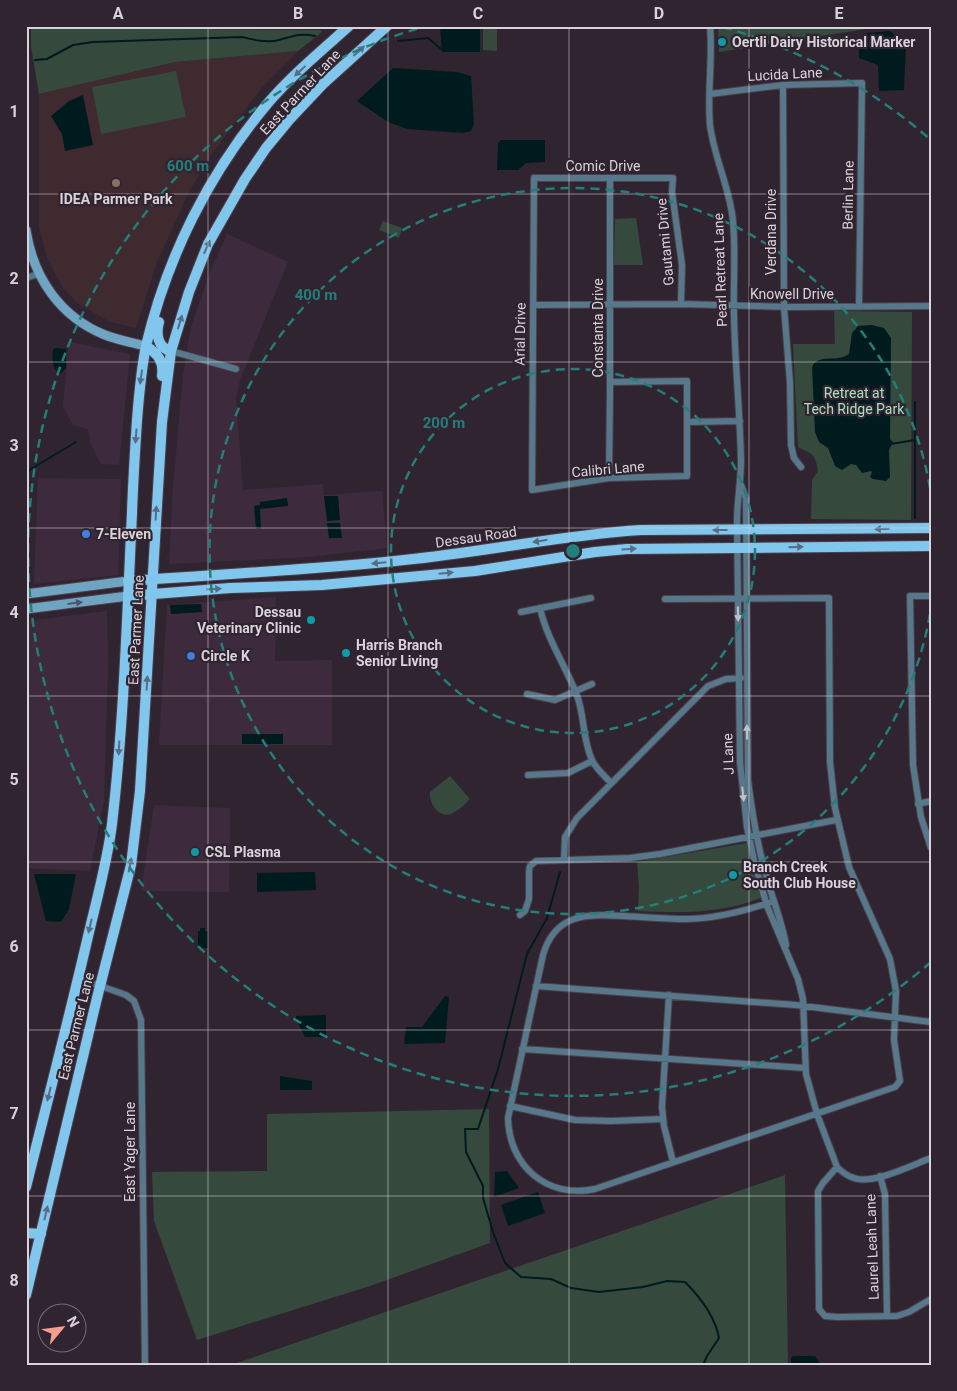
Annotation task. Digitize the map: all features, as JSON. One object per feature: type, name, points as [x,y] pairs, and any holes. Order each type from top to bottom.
[{"type":"main road","name":"East Parmer Lane","points":[[26,1187],[78,978],[112,828],[117,780],[139,396],[146,346],[180,243],[200,202],[220,168],[244,133],[270,101],[292,78],[349,26]]},
{"type":"main road","name":"East Parmer Lane","points":[[26,1295],[130,865],[140,791],[161,428],[171,351],[189,292],[208,244],[245,179],[266,148],[290,119],[323,84],[387,26]]},
{"type":"main road","points":[[26,230],[30,252],[38,274],[57,301],[78,320],[106,336],[146,346],[157,354],[162,364],[156,415],[161,428]]},
{"type":"main road","points":[[167,278],[168,290],[157,332],[163,348],[171,351]]},
{"type":"main road","name":"Dessau Road","points":[[26,594],[128,581],[320,568],[456,554],[580,536],[641,530],[931,528]]},
{"type":"main road","points":[[580,536],[584,554]]},
{"type":"main road","points":[[26,608],[152,593],[322,585],[475,570],[627,549],[931,546]]},
{"type":"main road","points":[[320,568],[322,585]]},
{"type":"main road","points":[[26,1233],[41,1234]]},
{"type":"street","name":"Pearl Retreat Lane","points":[[710,26],[712,135],[733,219],[733,306],[740,421],[741,485],[746,498],[742,548]]},
{"type":"street","name":"Lucida Lane","points":[[710,94],[783,85],[862,83]]},
{"type":"street","name":"Berlin Lane","points":[[859,307],[862,83]]},
{"type":"street","name":"Verdana Drive","points":[[783,85],[784,307],[790,383],[791,445],[794,458],[801,467]]},
{"type":"street","name":"Comic Drive","points":[[534,178],[673,178]]},
{"type":"street","name":"Arial Drive","points":[[532,490],[534,178]]},
{"type":"street","name":"Constanta Drive","points":[[609,478],[610,178]]},
{"type":"street","name":"Gautami Drive","points":[[673,178],[672,192],[682,265],[681,304]]},
{"type":"street","points":[[26,278],[38,274]]},
{"type":"street","name":"Knowell Drive","points":[[533,305],[931,306]]},
{"type":"street","points":[[171,351],[236,369]]},
{"type":"street","points":[[610,382],[687,380],[688,422],[740,421]]},
{"type":"street","name":"Calibri Lane","points":[[532,490],[609,478],[687,476],[688,422]]},
{"type":"street","name":"J Lane","points":[[742,548],[747,598],[748,780],[764,869],[782,924],[787,951]]},
{"type":"street","name":"J Lane","points":[[742,548],[738,598],[741,784],[749,837],[766,904],[798,979],[804,1006],[805,1068],[816,1114],[837,1167]]},
{"type":"street","points":[[931,596],[910,596],[912,738],[918,804],[931,848]]},
{"type":"street","points":[[521,612],[590,598]]},
{"type":"street","points":[[664,599],[829,598],[830,762],[836,820],[852,874],[890,959],[896,991],[894,1040],[900,1077],[898,1085],[595,1189],[574,1191],[555,1187],[528,1170],[516,1153],[508,1128],[510,1106],[543,955],[549,940],[563,925],[580,917],[600,915],[698,918],[730,914],[774,901]]},
{"type":"street","points":[[540,608],[550,640],[576,691],[584,717],[586,742],[592,761],[612,783]]},
{"type":"street","points":[[564,860],[564,842],[572,824],[708,686],[719,680],[747,678]]},
{"type":"street","points":[[527,694],[555,700],[592,684]]},
{"type":"street","points":[[528,775],[568,773],[592,761]]},
{"type":"street","points":[[918,804],[931,801]]},
{"type":"street","points":[[520,915],[525,911],[529,899],[530,866],[536,861],[630,858],[660,854],[836,820]]},
{"type":"street","name":"East Yager Lane","points":[[78,978],[118,990],[134,1001],[141,1020],[145,1365]]},
{"type":"street","points":[[536,986],[804,1006],[931,1022]]},
{"type":"street","points":[[669,995],[662,1094],[663,1119],[673,1162]]},
{"type":"street","points":[[522,1050],[805,1068]]},
{"type":"street","points":[[510,1106],[575,1120],[611,1122],[663,1119]]},
{"type":"street","points":[[931,1158],[865,1180],[855,1179],[843,1173],[837,1167],[818,1191],[819,1309],[825,1316],[897,1316],[909,1312],[931,1299]]},
{"type":"street","name":"Laurel Leah Lane","points":[[880,1176],[885,1194],[887,1316]]},
{"type":"shaded area","points":[[440,27],[480,27],[480,52],[442,52]]},
{"type":"shaded area","points":[[890,31],[906,43],[904,90],[879,91],[878,65],[859,58],[859,41],[867,33]]},
{"type":"shaded area","name":"IDEA Parmer Park","points":[[298,51],[263,86],[208,159],[187,196],[156,265],[136,328],[110,322],[77,303],[62,287],[47,258],[39,228],[39,94],[175,62]]},
{"type":"shaded area","points":[[393,68],[457,72],[471,76],[474,124],[471,131],[463,133],[407,129],[388,122],[357,101]]},
{"type":"shaded area","points":[[83,95],[93,145],[65,151],[62,134],[51,116],[69,101]]},
{"type":"shaded area","points":[[501,140],[545,140],[545,162],[526,163],[518,170],[497,170],[498,143]]},
{"type":"shaded area","points":[[227,234],[288,262],[240,380],[236,398],[243,490],[323,484],[324,495],[382,491],[387,548],[309,557],[169,564],[173,487],[183,375],[191,327],[210,272]]},
{"type":"shaded area","points":[[872,325],[884,328],[891,338],[890,439],[893,442],[889,450],[890,477],[886,481],[873,479],[870,477],[871,471],[862,473],[856,465],[851,464],[842,470],[835,466],[828,448],[819,442],[815,432],[812,367],[819,360],[844,357],[849,354],[852,333],[858,326]]},
{"type":"shaded area","points":[[69,342],[130,354],[119,465],[101,464],[91,445],[88,429],[73,425],[63,407]]},
{"type":"shaded area","points":[[55,348],[66,349],[66,368],[60,374],[55,369],[53,363],[53,350]]},
{"type":"shaded area","points":[[38,478],[121,479],[118,575],[34,584]]},
{"type":"shaded area","points":[[324,496],[338,496],[340,520],[327,521]]},
{"type":"shaded area","points":[[287,498],[288,506],[260,509],[261,529],[256,529],[254,506],[260,505],[260,502]]},
{"type":"shaded area","points":[[327,523],[340,523],[342,538],[329,538]]},
{"type":"shaded area","points":[[276,597],[275,661],[332,660],[332,745],[159,745],[167,605]]},
{"type":"shaded area","points":[[201,604],[202,612],[171,614],[170,605]]},
{"type":"shaded area","points":[[107,611],[108,664],[104,800],[90,871],[26,868],[26,621]]},
{"type":"shaded area","points":[[242,734],[283,734],[283,744],[242,744]]},
{"type":"shaded area","points":[[154,805],[230,808],[229,892],[141,891]]},
{"type":"shaded area","points":[[315,872],[316,890],[257,892],[257,873]]},
{"type":"shaded area","points":[[34,874],[76,874],[69,909],[61,922],[46,921]]},
{"type":"shaded area","points":[[200,928],[205,928],[205,931],[208,931],[208,948],[198,948],[198,931],[200,931]]},
{"type":"shaded area","points":[[445,996],[449,997],[445,1043],[404,1044],[406,1027],[422,1027]]},
{"type":"shaded area","points":[[326,1015],[326,1037],[305,1037],[296,1016]]},
{"type":"shaded area","points":[[280,1076],[312,1081],[312,1090],[280,1090]]},
{"type":"shaded area","points":[[507,1171],[519,1188],[494,1197],[495,1172]]},
{"type":"shaded area","points":[[538,1192],[545,1213],[508,1226],[501,1205]]},
{"type":"shaded area","points":[[793,1356],[815,1356],[821,1365],[791,1365],[791,1358]]},
{"type":"green space","points":[[483,26],[497,26],[497,51],[483,50]]},
{"type":"green space","points":[[718,26],[886,26],[719,52]]},
{"type":"green space","points":[[31,28],[321,30],[322,32],[298,51],[175,62],[39,94],[31,46]]},
{"type":"green space","points":[[176,71],[186,117],[101,134],[92,87]]},
{"type":"green space","points":[[636,218],[643,265],[614,265],[615,219]]},
{"type":"green space","points":[[383,221],[402,228],[399,238],[379,230]]},
{"type":"green space","name":"Retreat at Tech Ridge Park","points":[[834,311],[912,312],[911,520],[811,519],[812,480],[818,471],[813,456],[798,447],[793,344],[835,344]]},
{"type":"green space","points":[[450,776],[470,799],[456,811],[446,815],[435,809],[431,801],[430,792]]},
{"type":"green space","points":[[747,843],[761,898],[715,910],[685,912],[638,911],[639,886],[637,862]]},
{"type":"green space","points":[[489,1109],[490,1243],[370,1286],[197,1340],[154,1221],[152,1172],[267,1171],[267,1114]]},
{"type":"green space","points":[[785,1175],[788,1365],[231,1365]]},
{"type":"waterway","points":[[35,60],[47,59],[73,45],[93,42],[242,37],[270,41],[301,35],[315,36]]},
{"type":"waterway","points":[[398,41],[428,38],[441,49]]},
{"type":"waterway","points":[[915,402],[915,518]]},
{"type":"waterway","points":[[891,444],[915,440]]},
{"type":"waterway","points":[[26,472],[76,442]]},
{"type":"waterway","points":[[560,872],[547,918],[527,954],[498,1069],[478,1129],[465,1129],[466,1152],[483,1186],[483,1198],[505,1263],[521,1277],[551,1279],[571,1288],[599,1292],[643,1287],[667,1281],[685,1282],[706,1308],[714,1322],[719,1338],[703,1365]]},
{"type":"place","name":"Oertli Dairy Historical Marker","points":[[722,42]]},
{"type":"place","name":"IDEA Parmer Park","points":[[116,183]]},
{"type":"place","name":"7-Eleven","points":[[86,534]]},
{"type":"place","name":"Dessau Veterinary Clinic","points":[[311,620]]},
{"type":"place","name":"Harris Branch Senior Living","points":[[346,653]]},
{"type":"place","name":"Circle K","points":[[191,656]]},
{"type":"place","name":"CSL Plasma","points":[[195,852]]},
{"type":"place","name":"Branch Creek South Club House","points":[[733,875]]}]
